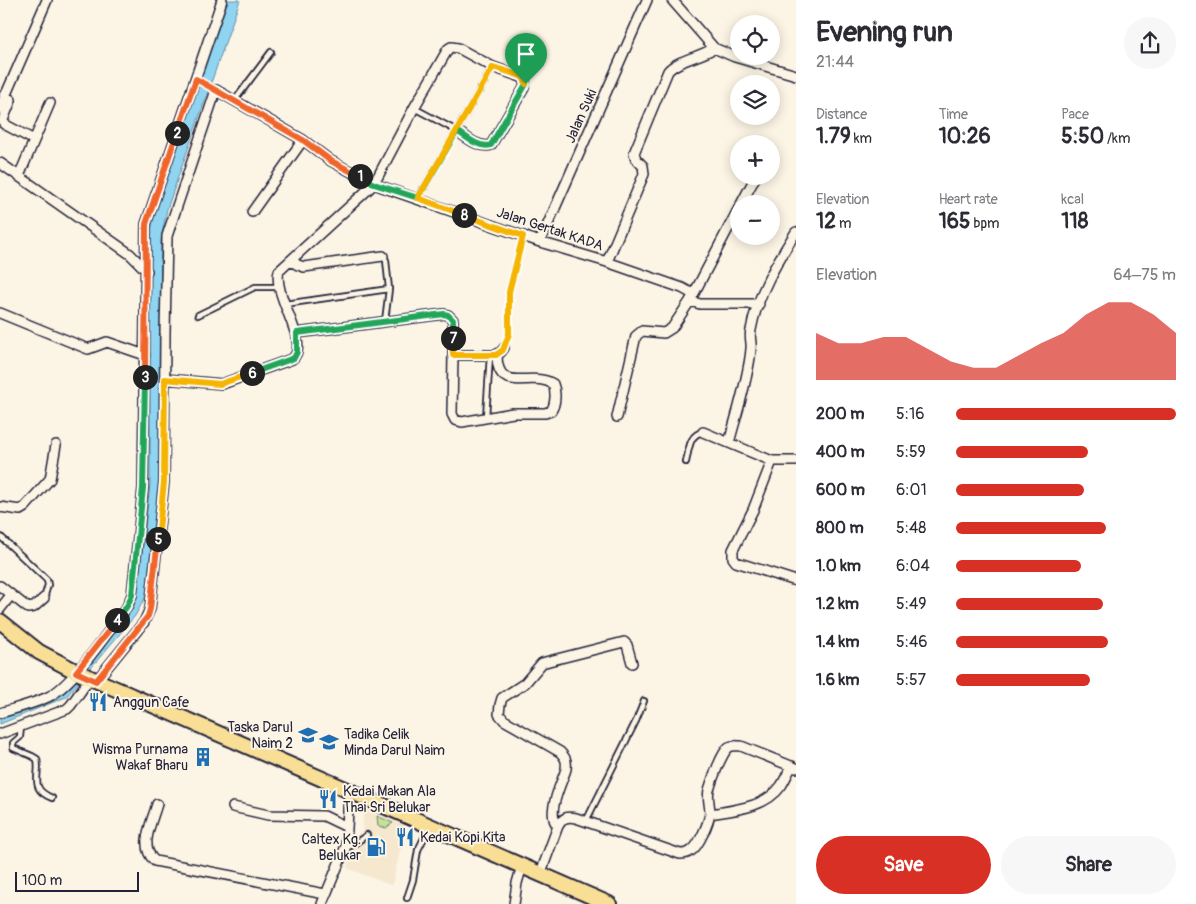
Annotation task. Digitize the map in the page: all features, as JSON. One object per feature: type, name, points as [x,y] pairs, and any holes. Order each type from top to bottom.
[{"type":"main road","points":[[0,621],[39,652],[76,672],[609,904]]},
{"type":"street","points":[[0,108],[4,95],[47,0]]},
{"type":"street","points":[[0,713],[49,697],[60,689],[76,672],[127,606],[132,595],[143,488],[147,271],[146,224],[222,0]]},
{"type":"street","name":"Jalan Suki","points":[[540,242],[647,0]]},
{"type":"street","points":[[672,0],[714,48],[735,58],[796,76]]},
{"type":"street","points":[[165,379],[220,384],[294,358],[297,352],[297,333],[283,304],[278,286],[279,271],[374,184],[414,108],[446,52],[451,47],[458,48],[493,67],[524,78],[526,84],[493,143],[488,147],[481,146],[457,131]]},
{"type":"street","points":[[607,262],[644,174],[643,166],[636,159],[634,153],[668,71],[673,66],[706,54],[714,48]]},
{"type":"street","points":[[0,734],[67,709],[144,622],[150,609],[164,482],[167,236],[216,90]]},
{"type":"street","name":"Jalan Gertak KADA","points":[[216,90],[303,140],[331,161],[374,184],[540,242],[607,262],[682,288],[700,304],[759,304]]},
{"type":"street","points":[[4,95],[11,100],[4,124],[34,140]]},
{"type":"street","points":[[19,176],[50,104]]},
{"type":"street","points":[[252,212],[303,140]]},
{"type":"street","points":[[0,163],[130,254],[147,271]]},
{"type":"street","points":[[617,418],[636,336],[642,331],[660,334],[672,328],[692,297],[730,225]]},
{"type":"street","points":[[728,443],[747,374],[751,348],[751,330],[759,304],[772,271],[796,232]]},
{"type":"street","points":[[291,261],[304,267],[383,256]]},
{"type":"street","points":[[0,313],[88,349],[107,342],[145,355]]},
{"type":"street","points":[[297,333],[448,315],[453,320],[453,417],[458,422],[513,413],[551,411],[554,405],[555,390],[553,384],[546,381],[508,379],[502,374],[494,355]]},
{"type":"street","points":[[453,355],[494,355],[504,348]]},
{"type":"street","points":[[703,432],[772,461],[796,461]]},
{"type":"street","points":[[0,507],[20,510],[25,507],[50,479],[56,445]]},
{"type":"street","points":[[772,461],[753,510],[733,550],[733,558],[736,562],[796,581]]},
{"type":"street","points":[[0,586],[25,606],[31,608],[44,598]]},
{"type":"street","points":[[0,609],[11,595]]},
{"type":"street","points":[[558,826],[554,823],[552,812],[566,769],[565,757],[560,752],[504,720],[499,714],[502,698],[525,683],[542,663],[549,660],[624,642],[627,645],[632,663]]},
{"type":"street","points":[[540,875],[558,826],[562,819],[568,816],[680,854],[692,851],[705,830],[710,814],[709,790],[724,754],[728,748],[734,745],[794,767],[770,798],[746,807],[710,814]]},
{"type":"street","points":[[322,904],[346,846],[349,792]]},
{"type":"street","points":[[157,804],[146,846],[150,857],[155,861],[325,894]]},
{"type":"street","points":[[232,807],[268,815],[324,816],[347,827]]},
{"type":"street","points":[[514,904],[522,866]]},
{"type":"lane","points":[[235,100],[271,52]]},
{"type":"lane","points":[[418,198],[493,67]]},
{"type":"lane","points":[[196,79],[216,90]]},
{"type":"lane","points":[[414,108],[457,131]]},
{"type":"lane","points":[[383,256],[386,260],[389,289],[385,321]]},
{"type":"lane","points":[[198,315],[255,287],[278,286]]},
{"type":"lane","points":[[283,304],[389,289]]},
{"type":"lane","points":[[486,417],[494,355]]},
{"type":"lane","points":[[686,462],[693,437],[703,432]]},
{"type":"lane","points":[[1,537],[47,580],[48,585],[44,598]]},
{"type":"lane","points":[[586,822],[644,701]]},
{"type":"lane","points":[[21,727],[20,736],[13,743],[13,748],[36,759],[37,783],[42,793],[52,798]]},
{"type":"lane","points":[[407,898],[413,880],[418,850],[430,826]]},
{"type":"lane","points":[[346,846],[351,846],[367,835]]},
{"type":"path","points":[[504,348],[509,334],[509,292],[523,236]]},
{"type":"shaded area","name":"Caltex Kg. Belukar","points":[[364,806],[406,825],[392,886],[347,868],[354,837],[362,832]]},
{"type":"green space","points":[[377,816],[393,823],[386,828],[378,826]]},
{"type":"water","points":[[228,0],[240,0],[167,209],[161,240],[159,487],[146,596],[135,616],[66,697],[0,724],[0,719],[59,694],[129,610],[137,594],[150,485],[150,239],[155,206]]},
{"type":"place","name":"Anggun Cafe","points":[[98,702]]},
{"type":"place","name":"Taska Darul Naim 2","points":[[308,735]]},
{"type":"place","name":"Tadika Celik Minda Darul Naim","points":[[329,742]]},
{"type":"place","name":"Wisma Purnama Wakaf Bharu","points":[[203,757]]},
{"type":"place","name":"Kedai Makan Ala Thai Sri Belukar","points":[[328,799]]},
{"type":"place","name":"Kedai Kopi Kita","points":[[405,837]]},
{"type":"place","name":"Caltex Kg. Belukar","points":[[376,847]]},
{"type":"route","points":[[526,84],[491,145],[488,147],[481,146],[457,131],[418,198],[374,184],[331,161],[303,140],[196,79],[146,224],[147,271],[143,488],[132,595],[127,606],[76,672],[96,681],[148,616],[164,482],[165,379],[222,384],[294,358],[297,352],[297,333],[444,314],[453,320],[453,355],[496,355],[503,350],[509,334],[509,292],[523,236],[418,198],[493,67],[521,76],[526,84]]}]
